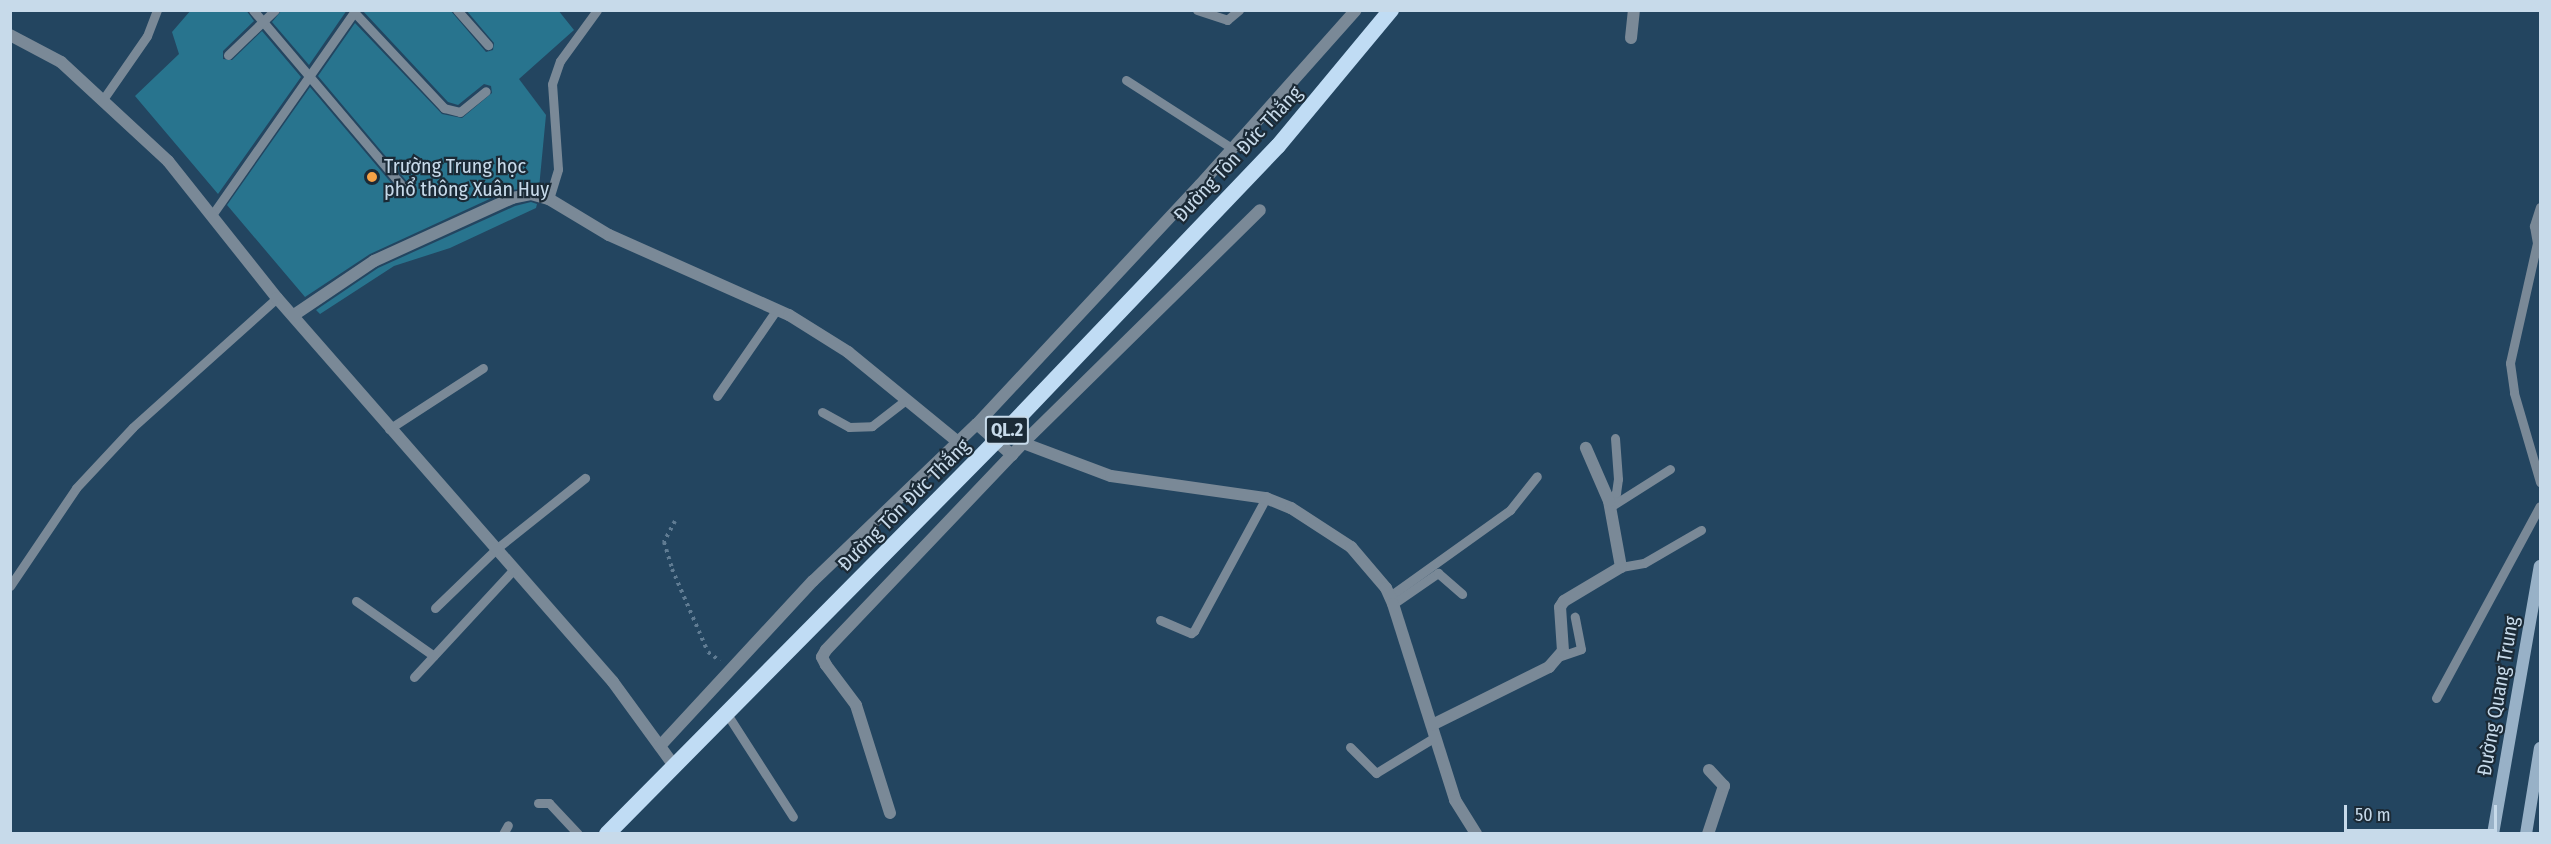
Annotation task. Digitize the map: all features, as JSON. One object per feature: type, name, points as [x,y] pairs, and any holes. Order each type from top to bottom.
[{"type":"highway","name":"Đường Tôn Đức Thắng","points":[[606,834],[996,441],[1278,146],[1388,15]]},
{"type":"main road","name":"Đường Quang Trung","points":[[2493,834],[2541,566]]},
{"type":"main road","points":[[2526,834],[2541,748]]},
{"type":"street","points":[[660,746],[813,581],[977,423],[1233,149],[1356,10]]},
{"type":"street","points":[[1388,15],[1402,10]]},
{"type":"street","points":[[1631,38],[1634,10]]},
{"type":"street","points":[[10,35],[47,52],[104,98],[168,161],[277,298],[294,315],[389,429],[613,682],[675,767]]},
{"type":"street","points":[[294,315],[374,261],[512,198],[531,194],[549,199],[609,235],[777,309],[848,352],[958,442]]},
{"type":"street","points":[[890,813],[856,705],[822,657],[1023,443],[1260,210]]},
{"type":"street","points":[[977,423],[1012,455]]},
{"type":"street","points":[[1023,443],[1111,476],[1266,498],[1291,508],[1351,547],[1368,563],[1392,600],[1455,800],[1476,834]]},
{"type":"street","points":[[1434,731],[1549,667],[1561,656],[1560,607],[1621,567],[1609,504],[1586,448]]},
{"type":"street","points":[[1708,770],[1724,786],[1708,834]]},
{"type":"lane","points":[[104,98],[147,36],[157,10]]},
{"type":"lane","points":[[253,10],[404,188]]},
{"type":"lane","points":[[228,55],[275,10]]},
{"type":"lane","points":[[457,10],[488,45]]},
{"type":"lane","points":[[549,199],[558,169],[552,84],[560,61],[597,10]]},
{"type":"lane","points":[[1197,10],[1227,20],[1239,10]]},
{"type":"lane","points":[[212,215],[353,11],[444,108],[460,112],[486,92]]},
{"type":"lane","points":[[1126,80],[1233,149]]},
{"type":"lane","points":[[2541,207],[2535,226],[2537,243],[2510,363],[2514,393],[2541,482]]},
{"type":"lane","points":[[10,586],[76,488],[133,427],[277,298]]},
{"type":"lane","points":[[717,396],[777,309]]},
{"type":"lane","points":[[389,429],[483,368]]},
{"type":"lane","points":[[822,412],[849,427],[872,426],[907,399]]},
{"type":"lane","points":[[1609,504],[1616,494],[1618,479],[1616,438]]},
{"type":"lane","points":[[1609,504],[1670,469]]},
{"type":"lane","points":[[1392,600],[1510,510],[1537,476]]},
{"type":"lane","points":[[435,608],[496,549],[585,478]]},
{"type":"lane","points":[[1160,620],[1191,633],[1201,623],[1266,498]]},
{"type":"lane","points":[[2436,698],[2541,506]]},
{"type":"lane","points":[[1621,567],[1644,563],[1701,530]]},
{"type":"lane","points":[[414,677],[514,569]]},
{"type":"lane","points":[[1392,600],[1438,573],[1462,594]]},
{"type":"lane","points":[[356,601],[434,656]]},
{"type":"lane","points":[[1561,656],[1581,649],[1575,617]]},
{"type":"lane","points":[[727,714],[793,817]]},
{"type":"lane","points":[[1350,747],[1376,773],[1434,731]]},
{"type":"lane","points":[[538,803],[549,802],[578,834]]},
{"type":"path","points":[[675,521],[664,542],[672,569],[708,652],[730,669]]},
{"type":"building","points":[[191,10],[246,10],[254,21],[223,51],[223,59],[232,60],[262,31],[301,77],[218,194],[135,96],[179,54],[172,32]]},
{"type":"building","points":[[282,10],[347,10],[309,65],[272,22]]},
{"type":"building","name":"Trường Trung học phổ thông Xuân Huy","points":[[362,10],[450,10],[486,52],[493,50],[494,43],[466,10],[558,10],[574,30],[519,79],[546,115],[539,188],[509,190],[370,254],[305,297],[227,205],[310,87],[399,192],[409,193],[409,184],[318,76],[355,23],[442,114],[462,118],[492,93],[491,86],[484,84],[458,105],[448,102]]},
{"type":"building","points":[[531,202],[537,204],[536,208],[450,248],[394,266],[320,314],[316,310],[378,268],[515,206]]},
{"type":"place","name":"Trường Trung học phổ thông Xuân Huy","points":[[372,177]]}]
